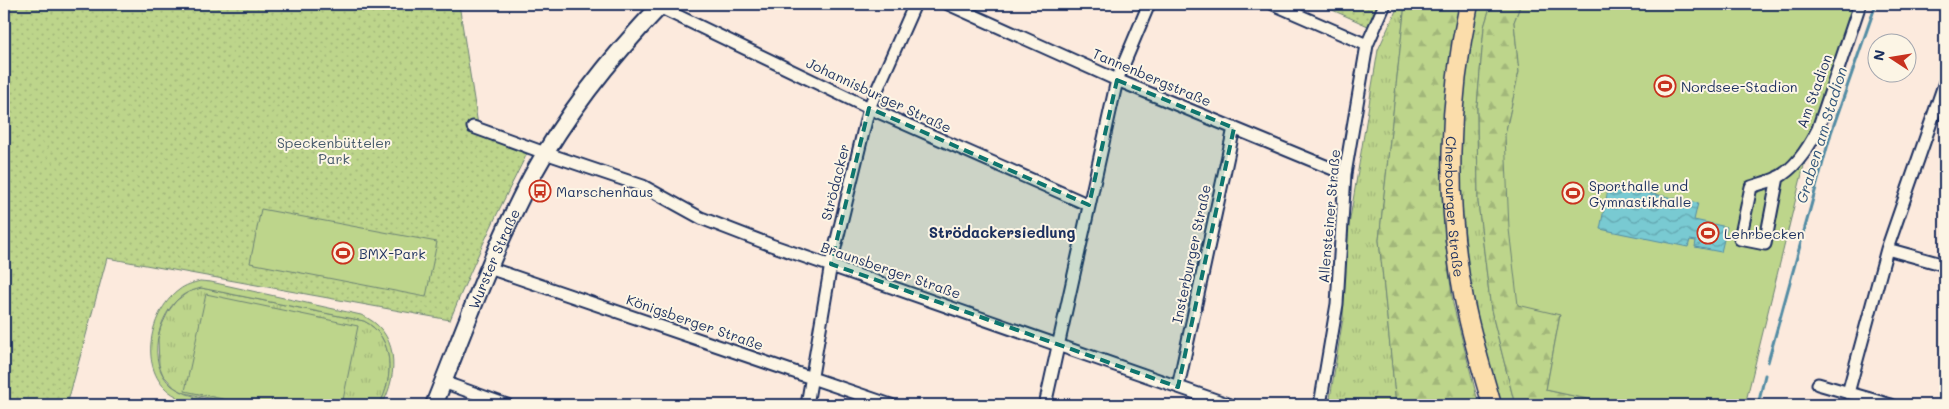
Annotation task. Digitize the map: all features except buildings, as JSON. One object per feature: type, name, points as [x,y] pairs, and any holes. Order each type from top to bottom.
[{"type":"main road","name":"Cherbourger Straße","points":[[1469,4],[1455,97],[1452,153],[1453,217],[1464,300],[1492,405]]},
{"type":"street","name":"Strödacker","points":[[807,405],[830,264],[869,108],[915,4]]},
{"type":"street","name":"Tannenbergstraße","points":[[948,4],[1117,80],[1345,174]]},
{"type":"street","points":[[1045,405],[1117,80],[1149,4]]},
{"type":"street","points":[[1275,4],[1367,45]]},
{"type":"street","name":"Allensteiner Straße","points":[[1320,405],[1337,304],[1345,174],[1367,45],[1385,4]]},
{"type":"street","name":"Am Stadion","points":[[1778,177],[1765,244],[1740,240],[1751,187],[1778,177],[1792,167],[1808,148],[1818,129],[1860,4]]},
{"type":"street","name":"Johannisburger Straße","points":[[658,5],[869,108],[1089,205]]},
{"type":"street","name":"Wurster Straße","points":[[434,405],[489,268],[523,194],[545,153],[602,72],[658,5]]},
{"type":"street","points":[[1848,393],[1887,249],[1945,82]]},
{"type":"street","name":"Braunsberger Straße","points":[[474,127],[643,186],[701,218],[771,245],[1230,405]]},
{"type":"street","name":"Insterburger Straße","points":[[1178,387],[1234,128]]},
{"type":"street","points":[[1887,249],[1945,265]]},
{"type":"street","name":"Königsberger Straße","points":[[489,268],[891,405]]},
{"type":"street","points":[[443,382],[507,405]]},
{"type":"street","points":[[1818,384],[1891,405]]},
{"type":"highlighted area","points":[[1117,80],[1234,128],[1178,387],[831,264],[869,108],[1089,205]]},
{"type":"green space","name":"Speckenbütteler Park","points":[[4,4],[459,4],[478,125],[532,144],[489,231],[450,320],[107,258],[67,405],[4,405]]},
{"type":"green space","points":[[1319,4],[1378,4],[1368,26]]},
{"type":"green space","points":[[1399,4],[1405,4],[1379,240],[1396,405],[1329,405],[1343,318],[1345,249],[1378,50]]},
{"type":"green space","points":[[1405,4],[1460,4],[1449,72],[1443,194],[1445,240],[1453,304],[1479,405],[1396,405],[1379,240]]},
{"type":"green space","points":[[1477,4],[1491,4],[1484,27],[1477,106],[1478,202],[1491,310],[1515,405],[1499,405],[1472,303],[1461,197],[1460,143],[1464,82]]},
{"type":"green space","points":[[1491,4],[1521,4],[1514,22],[1519,72],[1505,135],[1560,315],[1546,390],[1615,405],[1515,405],[1491,310],[1478,202],[1477,106],[1484,27]]},
{"type":"green space","points":[[1521,4],[1856,4],[1814,125],[1745,405],[1615,405],[1546,390],[1560,315],[1518,305],[1509,229],[1505,135],[1519,72],[1514,22]]},
{"type":"green space","name":"BMX-Park","points":[[261,209],[437,242],[426,297],[250,263]]},
{"type":"green space","points":[[200,281],[361,315],[374,322],[383,331],[389,342],[392,354],[391,380],[388,393],[382,405],[379,405],[387,383],[389,359],[382,337],[364,321],[201,288],[183,295],[174,303],[167,314],[161,326],[158,339],[159,365],[164,377],[172,386],[187,394],[242,405],[176,405],[176,396],[164,387],[156,374],[151,360],[154,328],[168,300],[181,288]]},
{"type":"green space","points":[[201,288],[364,321],[382,337],[389,359],[387,383],[379,405],[242,405],[185,393],[175,388],[163,375],[159,365],[158,339],[160,329],[176,301],[188,292]]},
{"type":"green space","points":[[206,294],[358,326],[342,405],[251,405],[185,391]]},
{"type":"water","points":[[1609,185],[1698,203],[1694,220],[1727,227],[1721,252],[1695,247],[1696,241],[1690,240],[1688,247],[1600,229]]},
{"type":"waterway","name":"Graben am Stadion","points":[[1768,362],[1831,133],[1876,4]]},
{"type":"waterway","name":"Graben am Stadion","points":[[1758,405],[1765,375]]},
{"type":"place","name":"Nordsee-Stadion","points":[[1665,86]]},
{"type":"place","name":"Marschenhaus","points":[[540,191]]},
{"type":"place","name":"Sporthalle und Gymnastikhalle","points":[[1573,193]]},
{"type":"place","name":"Lehrbecken","points":[[1708,233]]},
{"type":"place","name":"BMX-Park","points":[[343,253]]},
{"type":"district","name":"Strödackersiedlung","points":[[1002,232]]}]
